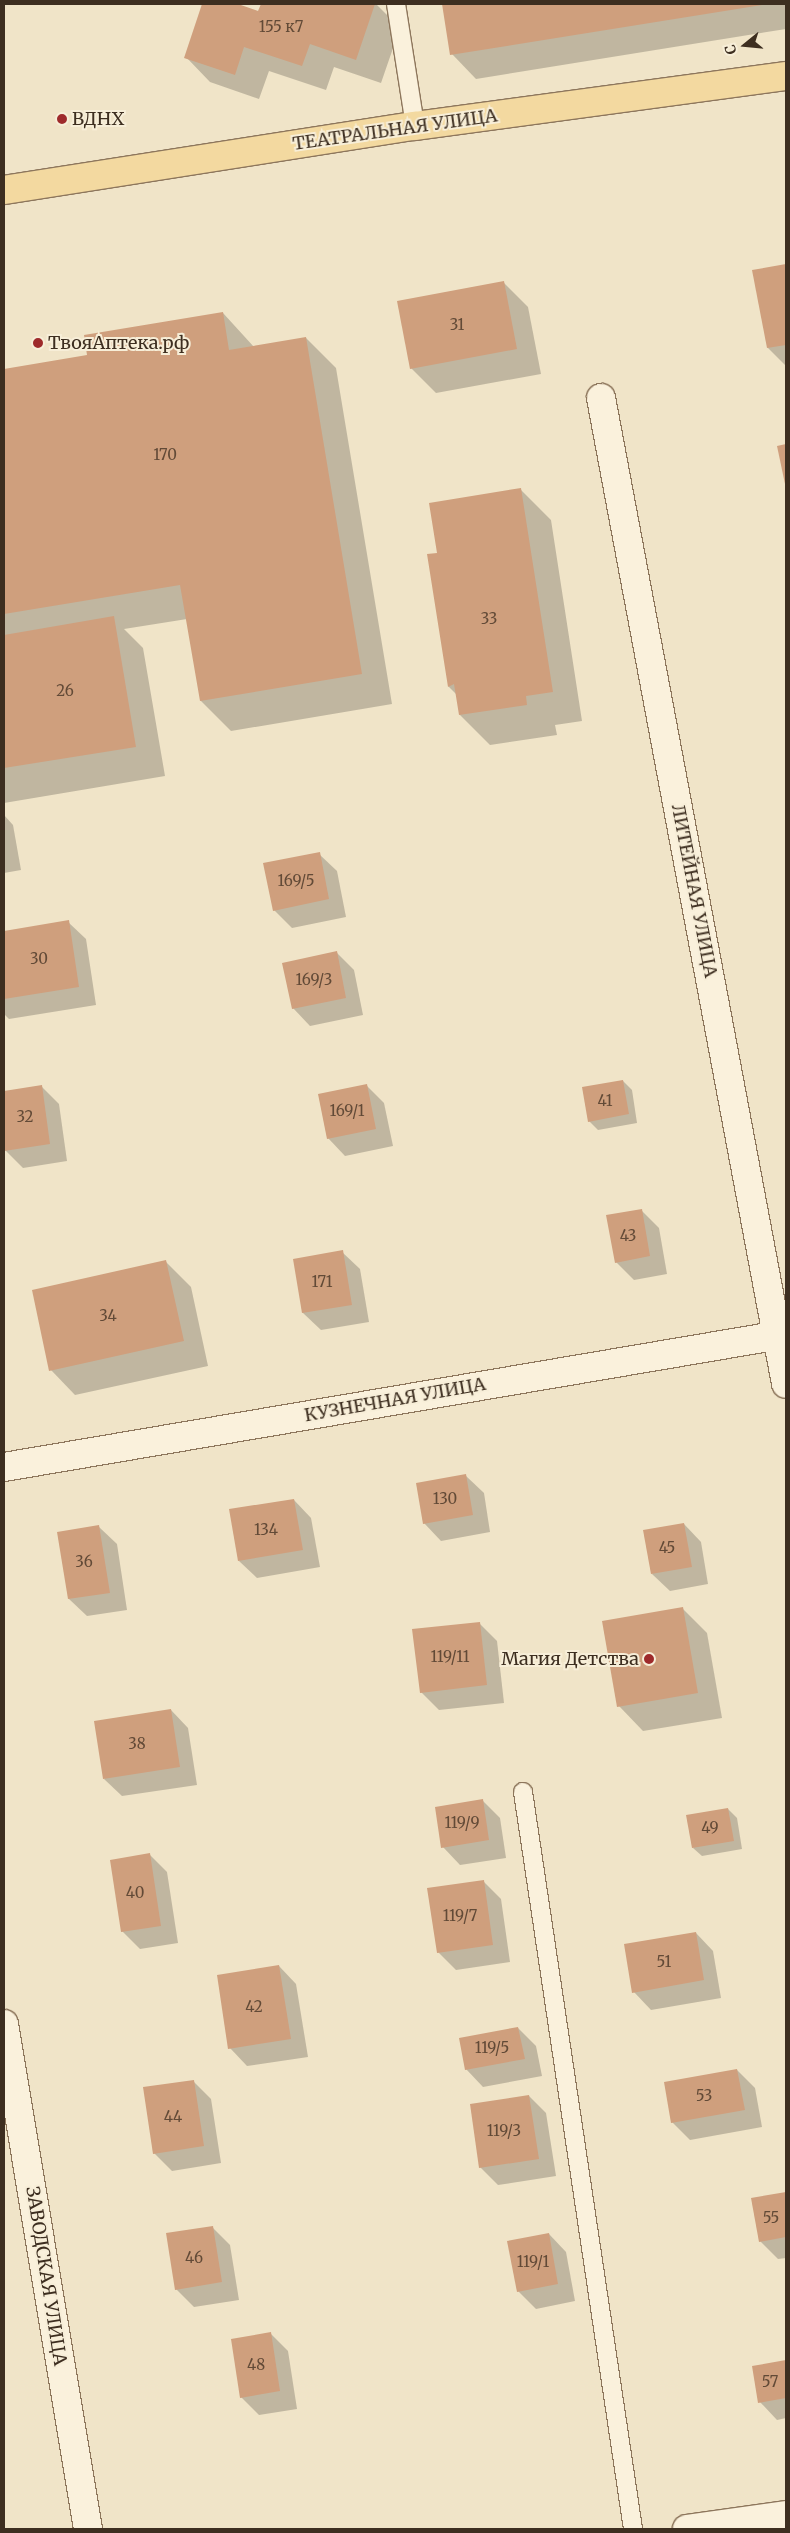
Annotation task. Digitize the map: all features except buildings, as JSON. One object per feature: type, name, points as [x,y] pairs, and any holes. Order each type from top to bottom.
[{"type":"main road","name":"ТЕАТРАЛЬНАЯ УЛИЦА","points":[[4,190],[415,126],[786,76]]},
{"type":"street","name":"ЛИТЕЙНАЯ УЛИЦА","points":[[601,398],[782,1335],[786,1384]]},
{"type":"street","name":"КУЗНЕЧНАЯ УЛИЦА","points":[[4,1467],[782,1335]]},
{"type":"street","name":"ЗАВОДСКАЯ УЛИЦА","points":[[4,2024],[88,2529]]},
{"type":"street","points":[[687,2529],[786,2515]]},
{"type":"lane","points":[[396,4],[415,126]]},
{"type":"lane","points":[[523,1792],[633,2529]]},
{"type":"place","name":"ВДНХ","points":[[62,119]]},
{"type":"place","name":"ТвояАптека.рф","points":[[38,343]]},
{"type":"place","name":"Магия Детства","points":[[649,1659]]}]
